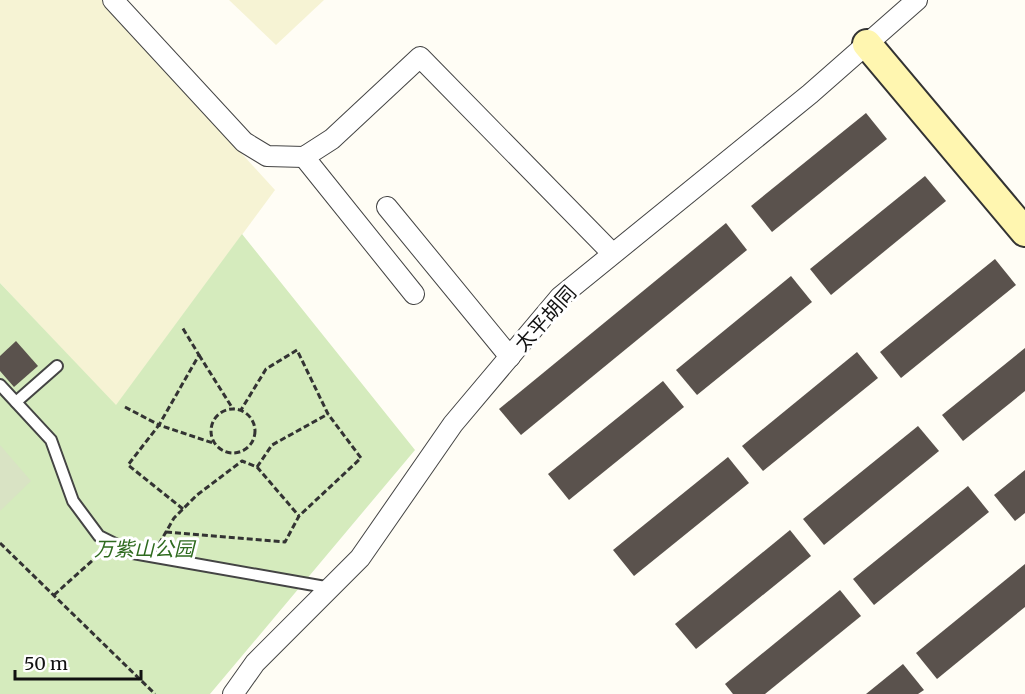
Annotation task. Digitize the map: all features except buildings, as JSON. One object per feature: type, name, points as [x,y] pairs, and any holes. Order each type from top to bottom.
[{"type":"street","points":[[113,0],[244,142],[267,156],[304,157],[332,140],[420,57],[612,253]]},
{"type":"street","name":"太平胡同","points":[[233,694],[255,663],[360,558],[453,424],[560,297],[810,94],[916,0]]},
{"type":"street","points":[[867,44],[1025,232]]},
{"type":"street","points":[[304,157],[414,294]]},
{"type":"street","points":[[387,207],[510,357]]},
{"type":"lane","points":[[16,402],[57,366]]},
{"type":"lane","points":[[0,385],[51,440],[73,501],[99,536],[133,553],[332,588]]},
{"type":"path","points":[[182,327],[233,409]]},
{"type":"path","points":[[166,532],[285,542],[299,516],[361,458],[328,414],[297,350],[266,369],[241,410]]},
{"type":"path","points":[[183,510],[128,465],[159,425],[199,355]]},
{"type":"path","points":[[125,407],[159,425],[213,442]]},
{"type":"path","points":[[225,410],[241,410],[248,414],[256,434],[250,447],[230,454],[218,448],[213,442],[211,435],[213,420],[225,410]]},
{"type":"path","points":[[257,467],[273,445],[328,414]]},
{"type":"path","points":[[152,556],[174,518],[197,495],[242,461],[257,467],[299,516]]},
{"type":"path","points":[[0,543],[155,694]]},
{"type":"path","points":[[54,595],[112,543]]},
{"type":"shaded area","points":[[0,0],[102,0],[275,190],[116,406],[0,283]]},
{"type":"shaded area","points":[[229,0],[324,0],[276,45]]},
{"type":"green space","name":"万紫山公园","points":[[242,234],[415,450],[210,694],[0,694],[0,283],[116,405]]},
{"type":"green space","points":[[0,445],[31,481],[0,511]]}]
